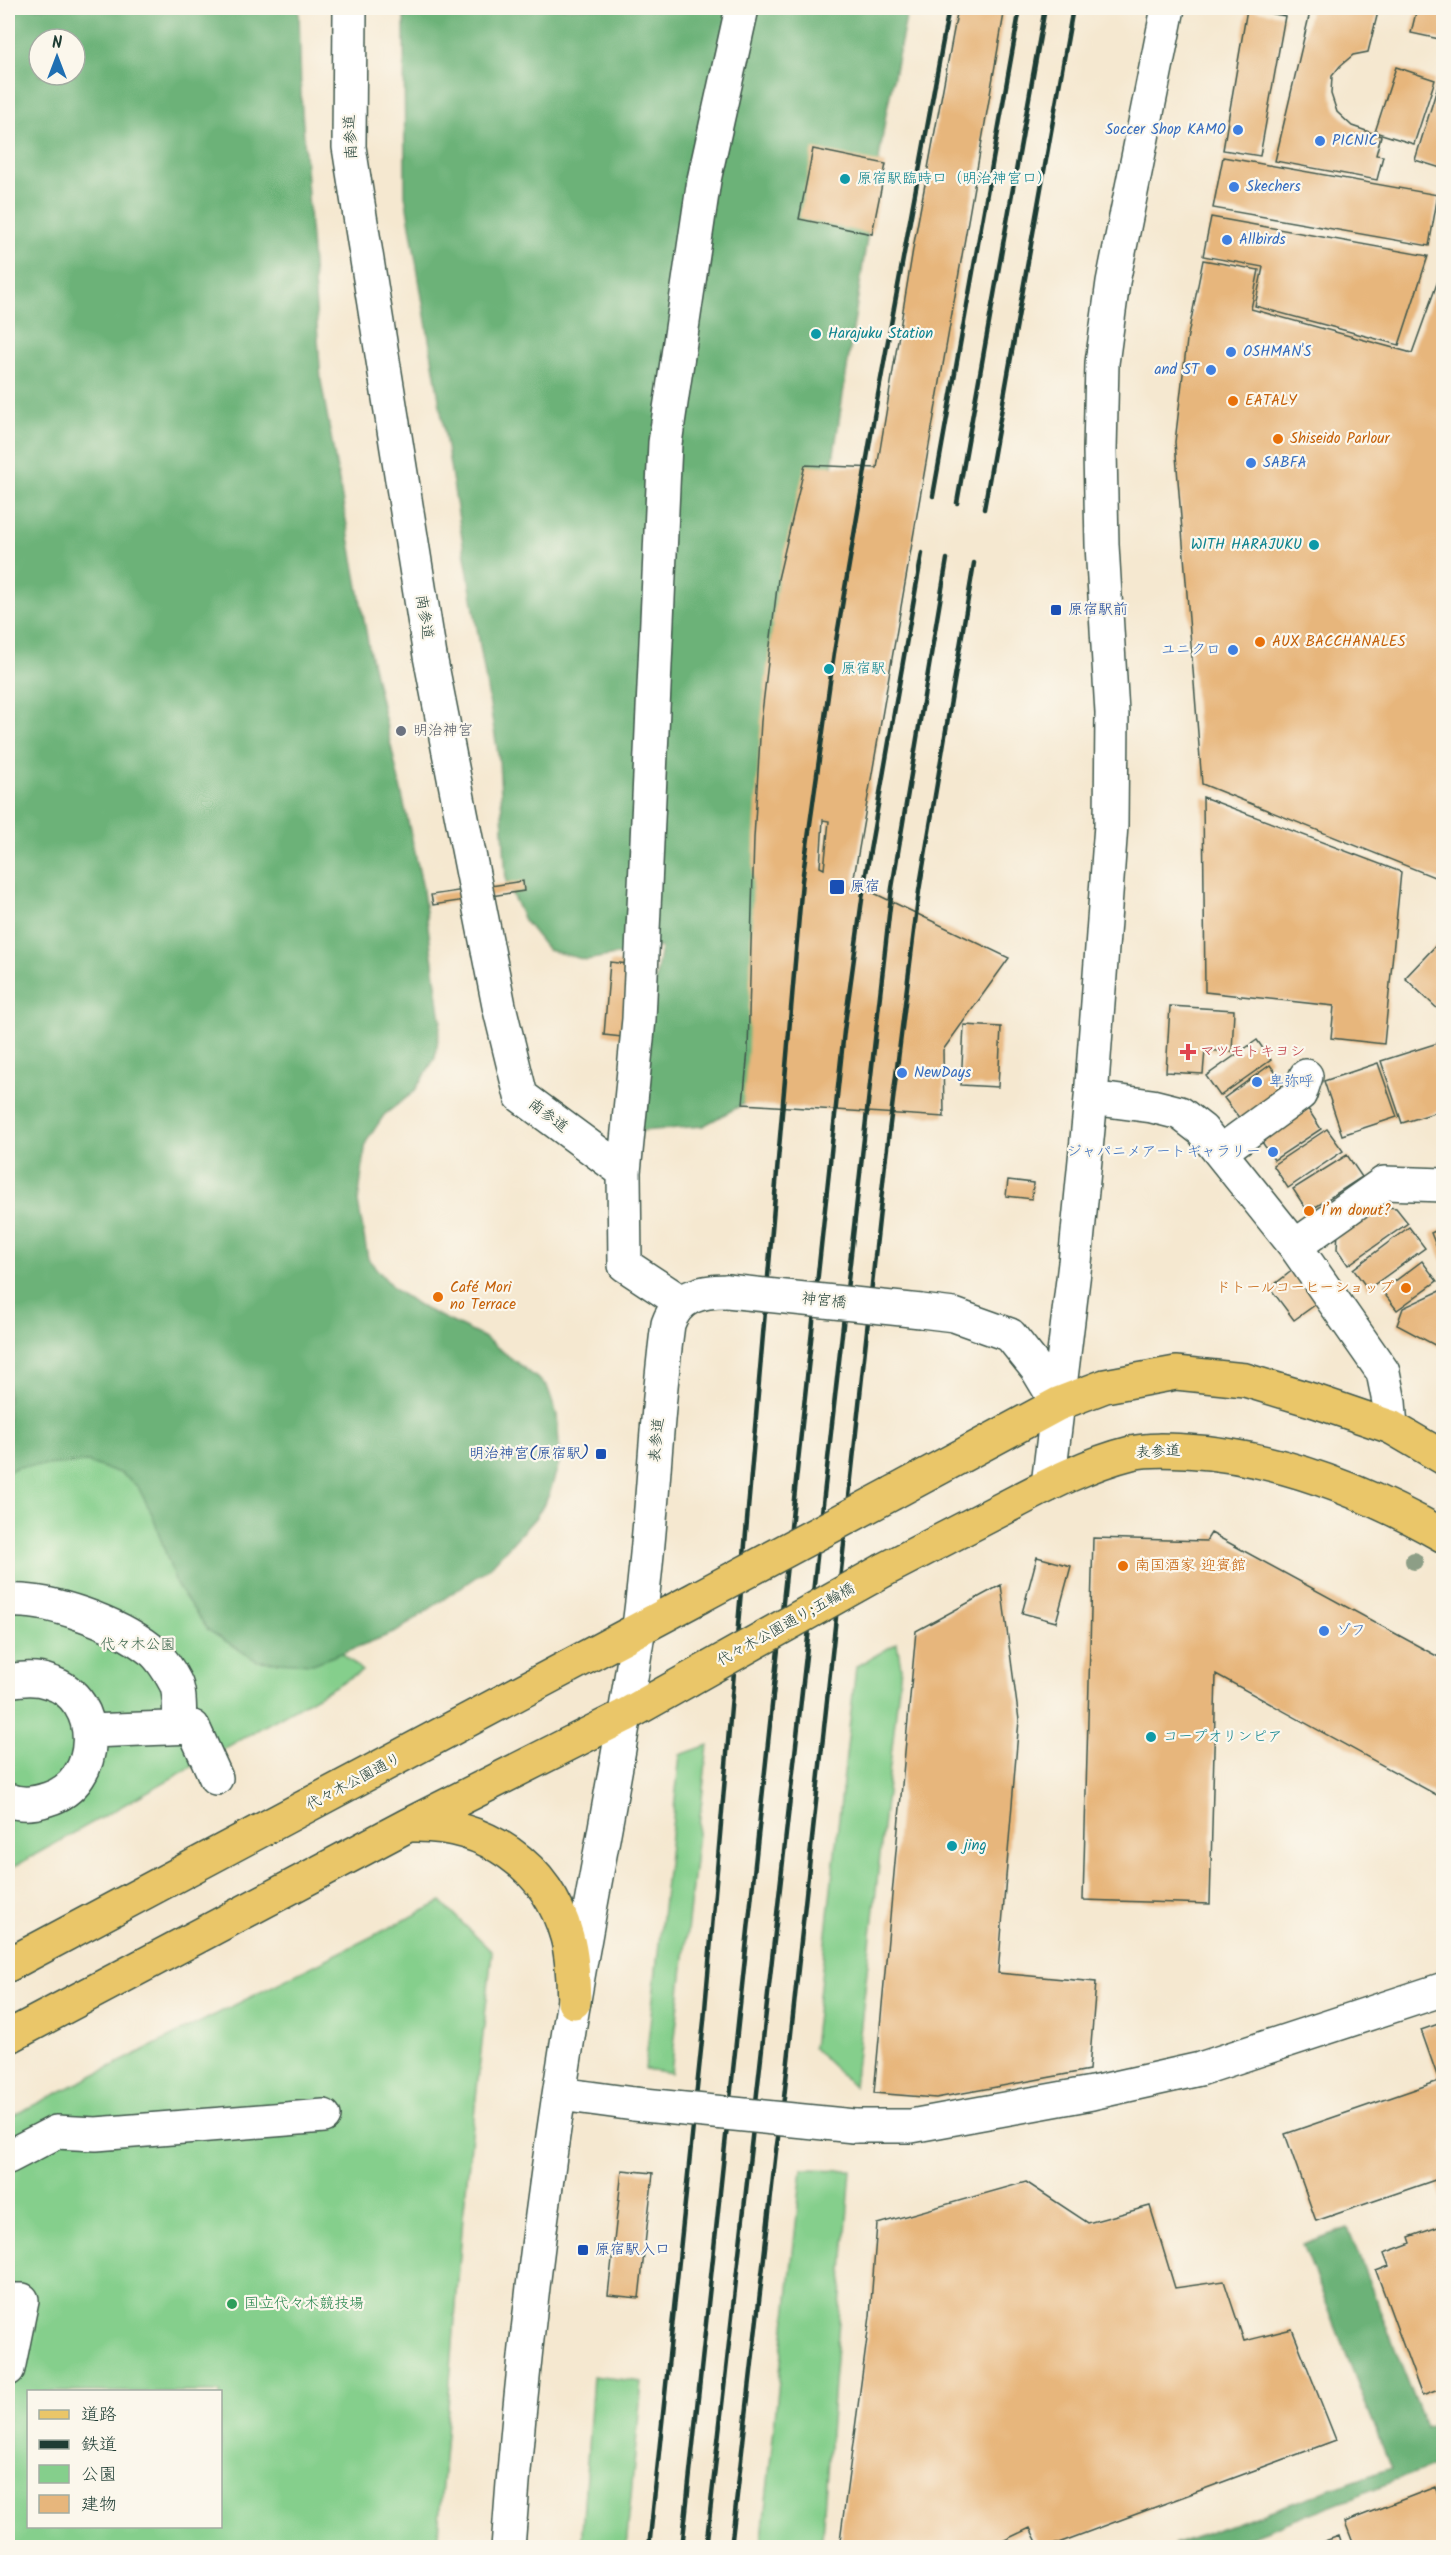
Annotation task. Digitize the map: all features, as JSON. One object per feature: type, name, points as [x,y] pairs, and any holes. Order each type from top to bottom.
[{"type":"main road","points":[[1058,1404],[1105,1386],[1176,1373],[1245,1380],[1391,1427],[1443,1458]]},
{"type":"main road","name":"代々木公園通り","points":[[8,1965],[638,1631],[1058,1404]]},
{"type":"main road","name":"表参道","points":[[884,1570],[1048,1485],[1088,1467],[1133,1452],[1169,1450],[1218,1454],[1262,1462],[1332,1483],[1377,1501],[1443,1536]]},
{"type":"main road","name":"代々木公園通り;五輪橋","points":[[624,1716],[884,1570]]},
{"type":"main road","points":[[8,2037],[408,1825],[624,1716]]},
{"type":"main road","points":[[408,1825],[436,1824],[469,1831],[500,1845],[531,1872],[554,1904],[567,1937],[574,2002]]},
{"type":"street","name":"南参道","points":[[350,8],[349,147],[430,656],[499,1006],[521,1096],[624,1172]]},
{"type":"street","points":[[681,1302],[626,1265],[624,1172],[639,1018],[664,443],[704,180],[742,8]]},
{"type":"street","points":[[1048,1485],[1091,1098],[1107,890],[1113,773],[1102,545],[1100,451],[1102,363],[1113,282],[1168,8]]},
{"type":"street","points":[[1220,1152],[1299,1095],[1306,1076]]},
{"type":"street","points":[[1091,1098],[1152,1106],[1180,1113],[1202,1130],[1294,1246],[1383,1372],[1391,1427]]},
{"type":"street","points":[[1294,1246],[1384,1183],[1443,1185]]},
{"type":"street","name":"神宮橋","points":[[681,1302],[701,1292],[727,1291],[954,1315],[1010,1335],[1037,1369],[1058,1404]]},
{"type":"street","name":"表参道","points":[[508,2547],[514,2466],[539,2237],[574,2002],[638,1631],[647,1555],[666,1333],[671,1316],[681,1302]]},
{"type":"street","points":[[8,1601],[25,1600],[67,1610],[120,1629],[152,1650],[177,1683],[180,1728]]},
{"type":"street","points":[[8,1681],[30,1678],[51,1682],[69,1693],[83,1711],[90,1731],[90,1751],[84,1770],[71,1786],[55,1797],[35,1803],[15,1803],[8,1800]]},
{"type":"street","points":[[90,1731],[193,1728],[216,1778]]},
{"type":"street","points":[[560,2094],[634,2104],[854,2126],[911,2126],[1092,2093],[1200,2069],[1443,1989]]},
{"type":"street","points":[[8,2157],[56,2132],[96,2134],[324,2116]]},
{"type":"street","points":[[8,2300],[22,2300],[8,2369]]},
{"type":"green space","points":[[8,8],[299,8],[301,96],[321,381],[369,648],[422,884],[441,1020],[435,1058],[414,1092],[384,1115],[366,1142],[358,1202],[368,1259],[395,1290],[425,1309],[485,1338],[547,1386],[557,1415],[560,1460],[549,1495],[536,1517],[490,1567],[396,1632],[313,1664],[257,1661],[208,1630],[177,1586],[152,1514],[138,1487],[122,1474],[87,1462],[17,1467],[8,1472]]},
{"type":"green space","points":[[404,8],[908,8],[886,114],[779,812],[771,1089],[703,1126],[630,1132],[661,947],[586,960],[548,950],[524,920],[506,881],[499,760],[405,195]]},
{"type":"green space","name":"代々木公園","points":[[8,1344],[362,1671],[8,1870]]},
{"type":"green space","points":[[897,1643],[901,1667],[854,2087],[813,2048],[856,1667]]},
{"type":"green space","points":[[708,1745],[671,2073],[645,2069],[680,1755]]},
{"type":"green space","name":"国立代々木競技場","points":[[441,1902],[492,1952],[463,2217],[437,2547],[8,2548],[8,2118]]},
{"type":"green space","points":[[802,2169],[851,2170],[821,2547],[761,2547]]},
{"type":"green space","points":[[1348,2228],[1426,2428],[1443,2422],[1443,2462],[1224,2547],[1175,2547],[1174,2545],[1391,2468],[1303,2244]]},
{"type":"green space","points":[[593,2376],[642,2382],[626,2547],[581,2547]]},
{"type":"building","name":"原宿駅","points":[[958,8],[1005,8],[853,883],[1009,958],[943,1050],[944,1117],[743,1104],[748,1050],[754,838],[761,721],[778,579],[805,465],[877,468],[914,243]],"holes":[[[823,820],[829,821],[824,869],[820,867]]]},
{"type":"building","points":[[1311,8],[1379,8],[1368,52],[1353,55],[1340,66],[1332,76],[1331,94],[1337,112],[1352,126],[1381,136],[1376,155],[1383,156],[1377,180],[1275,161]]},
{"type":"building","points":[[1417,8],[1444,8],[1444,40],[1411,33]]},
{"type":"building","points":[[1247,9],[1285,16],[1260,156],[1223,150]]},
{"type":"building","points":[[1396,67],[1435,80],[1414,144],[1375,132]]},
{"type":"building","points":[[1440,79],[1444,80],[1444,169],[1415,160]]},
{"type":"building","name":"原宿駅臨時口（明治神宮口）","points":[[813,149],[886,164],[872,234],[799,219]]},
{"type":"building","points":[[1223,157],[1438,195],[1429,246],[1213,208]]},
{"type":"building","points":[[1211,217],[1428,256],[1399,345],[1255,306],[1263,267],[1203,256]]},
{"type":"building","name":"WITH HARAJUKU","points":[[1203,260],[1259,270],[1251,309],[1412,353],[1444,264],[1444,881],[1202,784],[1175,442],[1187,340]]},
{"type":"building","points":[[1203,797],[1401,872],[1384,1044],[1331,1038],[1334,1006],[1205,992]]},
{"type":"building","points":[[523,881],[524,891],[433,905],[431,895]]},
{"type":"building","points":[[1444,937],[1444,1015],[1405,978]]},
{"type":"building","points":[[610,962],[628,964],[622,1037],[604,1035]]},
{"type":"building","points":[[1170,1006],[1234,1010],[1232,1052],[1205,1050],[1203,1074],[1166,1072]]},
{"type":"building","points":[[964,1025],[1001,1027],[998,1087],[961,1085]]},
{"type":"building","points":[[1257,1040],[1271,1060],[1220,1096],[1206,1076]]},
{"type":"building","points":[[1444,1041],[1444,1110],[1402,1123],[1381,1061]]},
{"type":"building","points":[[1378,1063],[1397,1117],[1342,1135],[1324,1081]]},
{"type":"building","points":[[1270,1065],[1289,1091],[1244,1124],[1224,1098]]},
{"type":"building","points":[[1308,1109],[1321,1129],[1274,1160],[1260,1139]]},
{"type":"building","points":[[1327,1129],[1343,1151],[1288,1188],[1273,1165]]},
{"type":"building","points":[[1347,1155],[1362,1177],[1308,1212],[1293,1189]]},
{"type":"building","points":[[1008,1180],[1033,1183],[1032,1199],[1006,1196]]},
{"type":"building","points":[[1371,1205],[1396,1208],[1408,1223],[1348,1265],[1337,1249],[1338,1230]]},
{"type":"building","points":[[1409,1227],[1425,1248],[1368,1289],[1353,1269]]},
{"type":"building","points":[[1444,1227],[1444,1263],[1443,1263],[1431,1233]]},
{"type":"building","points":[[1422,1261],[1437,1281],[1397,1310],[1382,1291]]},
{"type":"building","points":[[1294,1269],[1319,1302],[1294,1320],[1270,1288]]},
{"type":"building","points":[[1444,1289],[1444,1350],[1397,1325],[1403,1308]]},
{"type":"building","name":"コープオリンピア","points":[[1211,1533],[1444,1660],[1444,1799],[1216,1674],[1210,1904],[1083,1900],[1093,1538],[1206,1541]]},
{"type":"building","points":[[1037,1557],[1071,1566],[1056,1622],[1022,1613]]},
{"type":"building","name":"jing","points":[[1001,1585],[1019,1720],[998,1973],[1096,1982],[1089,2070],[936,2098],[874,2093],[916,1631]]},
{"type":"building","points":[[1444,2022],[1444,2205],[1435,2180],[1316,2221],[1285,2134],[1439,2081],[1421,2030]]},
{"type":"building","points":[[622,2170],[653,2173],[639,2298],[608,2295]]},
{"type":"building","points":[[1026,2182],[1088,2223],[1150,2206],[1175,2288],[1224,2281],[1244,2341],[1292,2329],[1336,2440],[1045,2548],[1040,2548],[1030,2528],[988,2548],[839,2548],[870,2316],[877,2224]]},
{"type":"building","points":[[1444,2225],[1444,2388],[1422,2396],[1376,2271],[1389,2266],[1384,2253],[1411,2243],[1409,2237]]},
{"type":"building","points":[[1435,2487],[1444,2509],[1444,2548],[1355,2548],[1345,2522]]},
{"type":"building","points":[[1339,2536],[1343,2548],[1308,2548],[1308,2547]]},
{"type":"railway","points":[[649,2548],[704,2021],[802,881],[834,653],[874,417],[949,8]]},
{"type":"railway","points":[[933,496],[1020,8]]},
{"type":"railway","points":[[957,503],[1045,8]]},
{"type":"railway","points":[[984,509],[1073,8]]},
{"type":"railway","points":[[682,2548],[844,1031],[864,885],[922,553]]},
{"type":"railway","points":[[706,2548],[892,888],[947,559]]},
{"type":"railway","points":[[731,2548],[784,2098],[885,1164],[919,891],[974,563]]},
{"type":"place","name":"Soccer Shop KAMO","points":[[1238,130]]},
{"type":"place","name":"PICNIC","points":[[1320,141]]},
{"type":"place","name":"原宿駅臨時口（明治神宮口）","points":[[845,179]]},
{"type":"place","name":"Skechers","points":[[1234,187]]},
{"type":"place","name":"Allbirds","points":[[1227,240]]},
{"type":"place","name":"Harajuku Station","points":[[816,334]]},
{"type":"place","name":"OSHMAN'S","points":[[1231,352]]},
{"type":"place","name":"and ST","points":[[1211,370]]},
{"type":"place","name":"EATALY","points":[[1233,401]]},
{"type":"place","name":"Shiseido Parlour","points":[[1278,439]]},
{"type":"place","name":"SABFA","points":[[1251,463]]},
{"type":"place","name":"WITH HARAJUKU","points":[[1314,545]]},
{"type":"place","name":"原宿駅前","points":[[1056,610]]},
{"type":"place","name":"AUX BACCHANALES","points":[[1260,642]]},
{"type":"place","name":"ユニクロ","points":[[1233,650]]},
{"type":"place","name":"原宿駅","points":[[829,669]]},
{"type":"place","name":"明治神宮","points":[[401,731]]},
{"type":"place","name":"原宿","points":[[837,887]]},
{"type":"place","name":"マツモトキヨシ","points":[[1188,1052]]},
{"type":"place","name":"NewDays","points":[[902,1073]]},
{"type":"place","name":"卑弥呼","points":[[1257,1082]]},
{"type":"place","name":"ジャパニメアートギャラリー","points":[[1273,1152]]},
{"type":"place","name":"I’m donut?","points":[[1309,1211]]},
{"type":"place","name":"ドトールコーヒーショップ","points":[[1406,1288]]},
{"type":"place","name":"Café Mori no Terrace","points":[[438,1297]]},
{"type":"place","name":"明治神宮(原宿駅)","points":[[601,1454]]},
{"type":"place","name":"南国酒家 迎賓館","points":[[1123,1566]]},
{"type":"place","name":"ゾフ","points":[[1324,1631]]},
{"type":"place","name":"コープオリンピア","points":[[1151,1737]]},
{"type":"place","name":"jing","points":[[952,1846]]},
{"type":"place","name":"原宿駅入口","points":[[583,2250]]},
{"type":"place","name":"国立代々木競技場","points":[[232,2304]]}]
